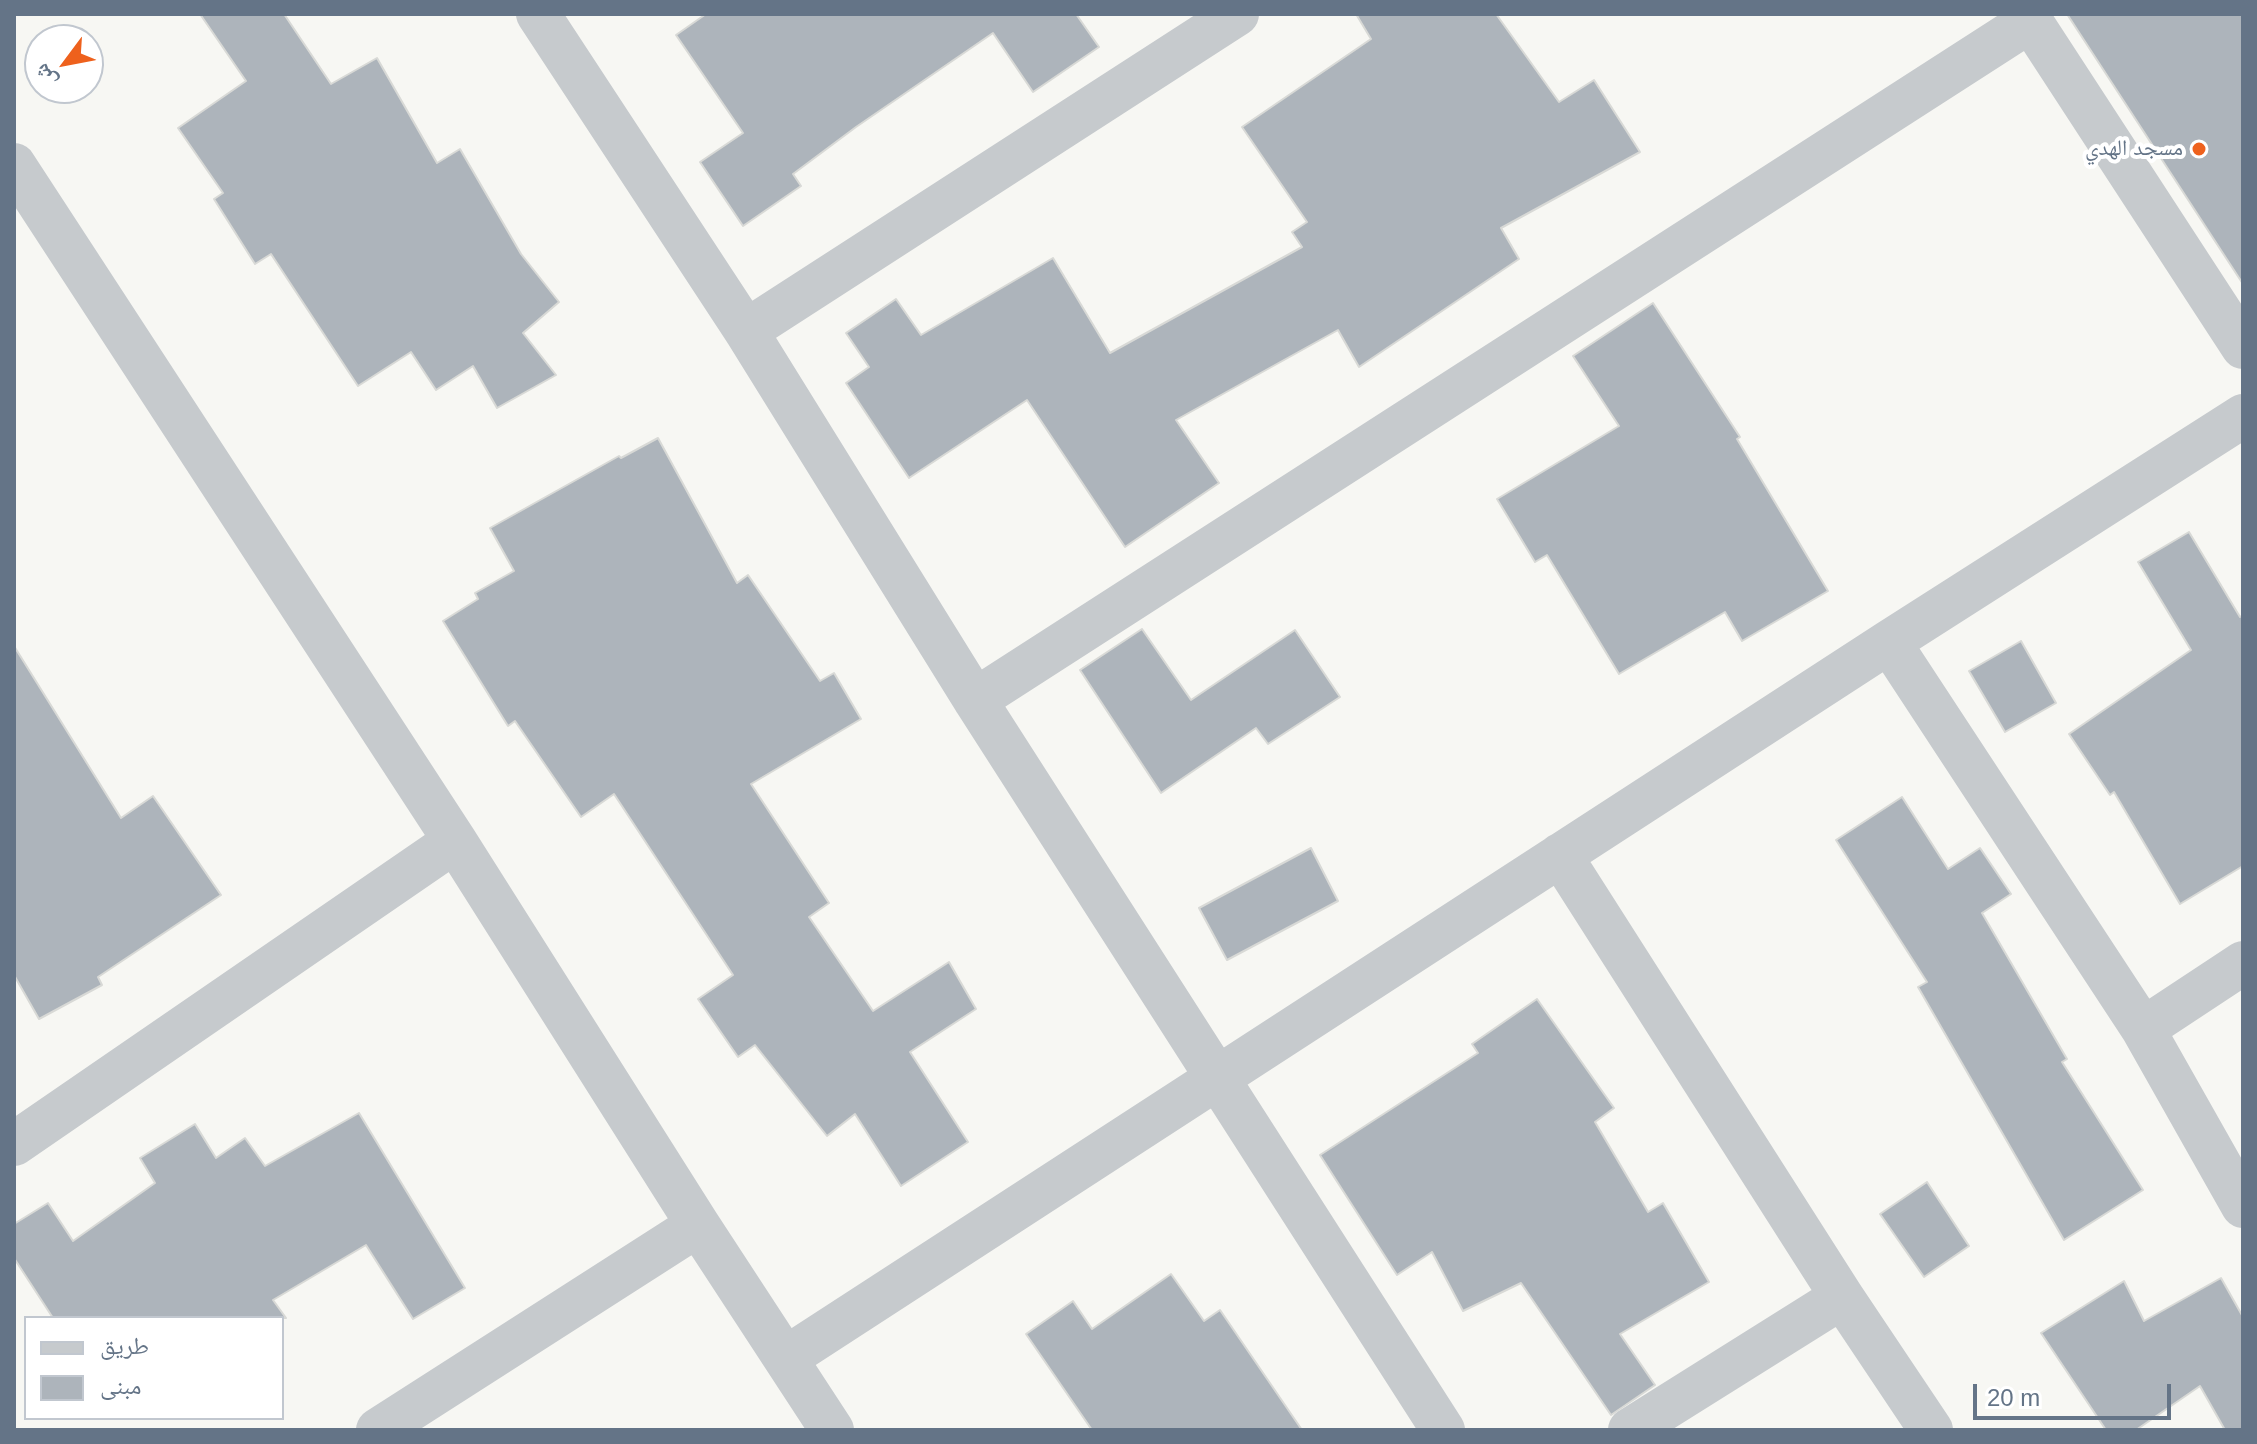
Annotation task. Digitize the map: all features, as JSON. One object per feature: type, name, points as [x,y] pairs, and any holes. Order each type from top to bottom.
[{"type":"street","points":[[538,14],[746,331],[975,700],[1443,1430]]},
{"type":"street","points":[[746,331],[1237,14]]},
{"type":"street","points":[[975,700],[2028,18],[2243,347]]},
{"type":"street","points":[[14,165],[455,841],[832,1430]]},
{"type":"street","points":[[786,1358],[1889,642],[2243,416]]},
{"type":"street","points":[[1889,642],[2143,1029],[2243,1206]]},
{"type":"street","points":[[14,1144],[455,841]]},
{"type":"street","points":[[1560,855],[1842,1297],[1931,1430]]},
{"type":"street","points":[[2143,1029],[2243,963]]},
{"type":"street","points":[[378,1430],[698,1225]]},
{"type":"street","points":[[1630,1430],[1842,1297]]},
{"type":"building","points":[[200,14],[284,14],[331,84],[377,58],[437,163],[460,149],[521,254],[559,302],[523,333],[556,375],[497,408],[473,366],[436,390],[411,352],[358,386],[271,254],[255,264],[214,199],[223,193],[178,128],[246,81]]},
{"type":"building","points":[[706,14],[1076,14],[1099,47],[1033,92],[993,33],[793,174],[801,186],[743,226],[700,162],[743,133],[676,35]]},
{"type":"building","points":[[1356,14],[1496,14],[1559,102],[1594,80],[1640,152],[1501,228],[1519,259],[1359,367],[1338,330],[1176,420],[1219,483],[1125,547],[1027,400],[909,478],[846,383],[869,367],[846,333],[896,299],[921,335],[1053,258],[1110,353],[1302,247],[1292,232],[1307,222],[1242,127],[1371,39]]},
{"type":"building","name":"مسجد الهدي","points":[[2067,14],[2243,14],[2243,284]]},
{"type":"building","points":[[1653,303],[1740,437],[1737,439],[1828,591],[1742,641],[1725,612],[1619,674],[1547,555],[1535,562],[1497,499],[1619,426],[1573,356]]},
{"type":"building","points":[[658,438],[737,583],[748,575],[820,681],[834,673],[861,719],[751,784],[829,903],[809,917],[873,1011],[949,962],[976,1009],[910,1052],[968,1142],[901,1186],[855,1114],[827,1136],[755,1045],[738,1057],[698,999],[733,975],[614,794],[581,817],[515,721],[508,726],[443,621],[478,599],[475,593],[514,571],[490,528],[619,456],[621,458]]},
{"type":"building","points":[[2189,532],[2240,617],[2243,615],[2243,866],[2180,904],[2114,792],[2110,795],[2069,734],[2191,650],[2138,562]]},
{"type":"building","points":[[1142,629],[1191,700],[1295,630],[1340,697],[1268,744],[1256,728],[1161,793],[1080,670]]},
{"type":"building","points":[[2021,641],[2056,703],[2005,732],[1969,671]]},
{"type":"building","points":[[14,646],[121,818],[153,796],[221,895],[98,977],[102,985],[39,1019],[14,975]]},
{"type":"building","points":[[1902,797],[1948,869],[1980,848],[2011,894],[1982,913],[2067,1059],[2062,1062],[2143,1190],[2064,1240],[1918,987],[1927,982],[1836,840]]},
{"type":"building","points":[[1311,848],[1338,901],[1227,960],[1199,908]]},
{"type":"building","points":[[1537,999],[1614,1108],[1595,1122],[1648,1212],[1663,1203],[1709,1282],[1620,1334],[1655,1385],[1611,1415],[1521,1283],[1463,1311],[1432,1252],[1397,1275],[1320,1155],[1478,1053],[1472,1044]]},
{"type":"building","points":[[359,1113],[465,1288],[413,1319],[366,1245],[273,1300],[286,1318],[52,1316],[14,1258],[14,1224],[48,1203],[73,1241],[155,1183],[140,1158],[195,1124],[216,1158],[245,1138],[265,1166]]},
{"type":"building","points":[[1927,1182],[1969,1246],[1924,1277],[1880,1214]]},
{"type":"building","points":[[1171,1274],[1204,1321],[1220,1310],[1302,1430],[1092,1430],[1026,1334],[1073,1301],[1092,1329]]},
{"type":"building","points":[[2221,1278],[2243,1317],[2243,1430],[2225,1430],[2200,1386],[2136,1430],[2106,1430],[2041,1333],[2124,1281],[2144,1321]]},
{"type":"place","name":"مسجد الهدي","points":[[2199,149]]}]
